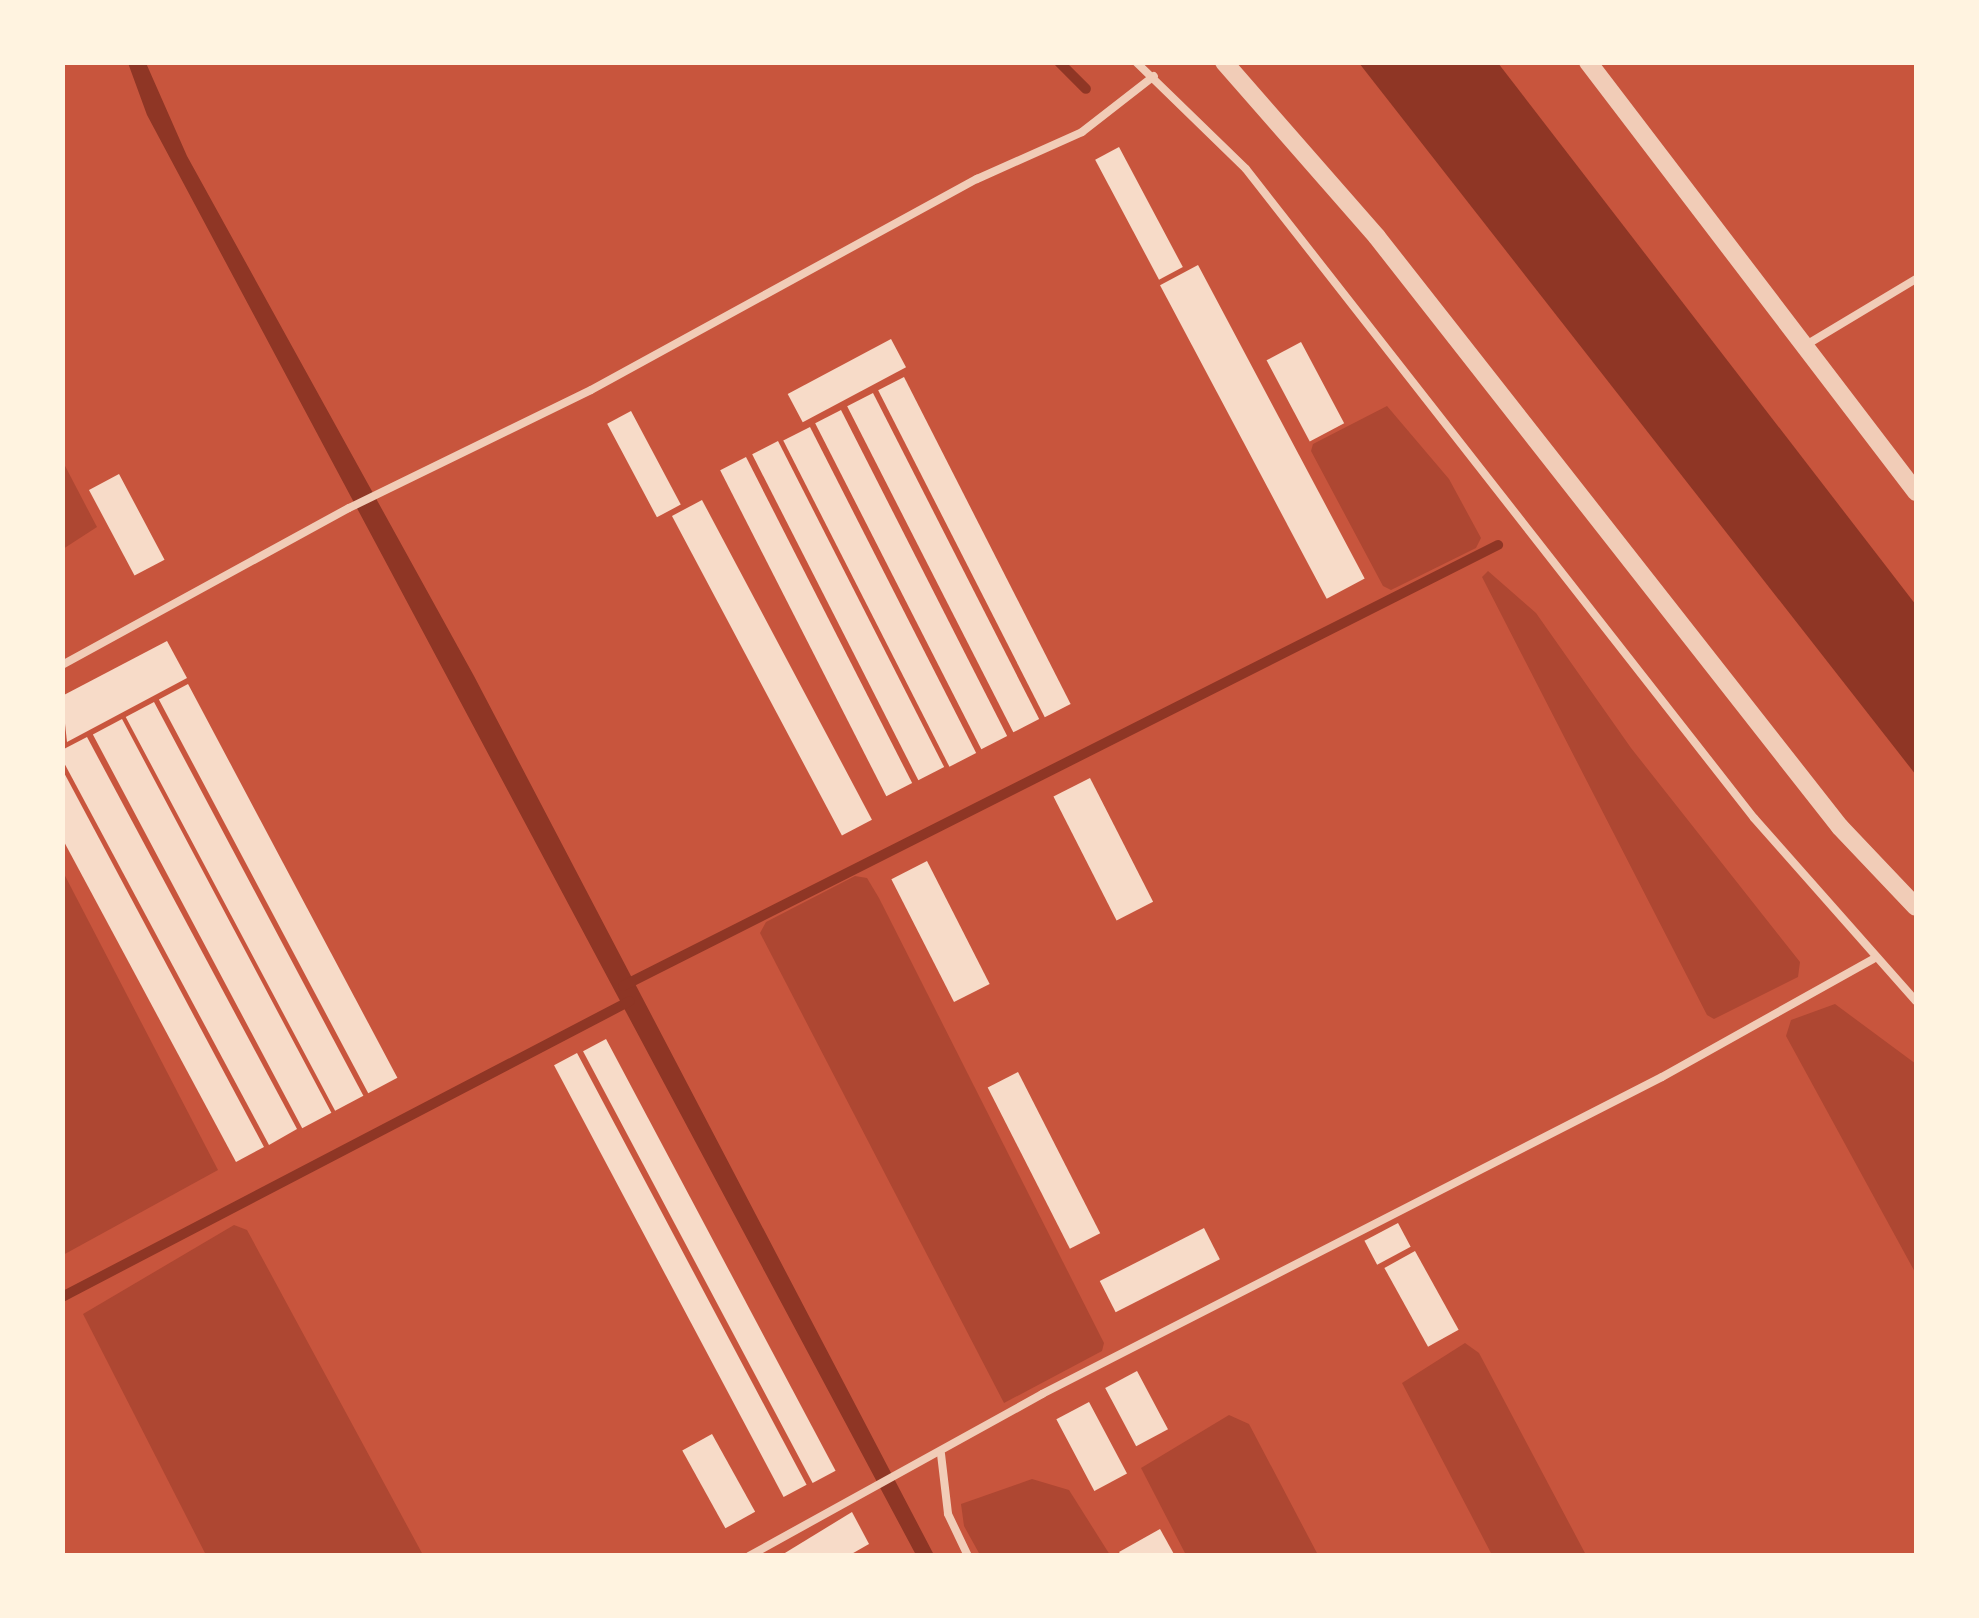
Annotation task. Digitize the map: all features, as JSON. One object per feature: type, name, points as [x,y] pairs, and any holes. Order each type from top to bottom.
[{"type":"street","points":[[1224,62],[1377,237],[1840,827],[1916,907]]},
{"type":"street","points":[[1588,62],[1916,492]]},
{"type":"lane","points":[[1136,62],[1246,169],[1730,788],[1873,959],[1916,1001]]},
{"type":"lane","points":[[62,664],[349,508],[591,390],[977,179],[1082,132],[1124,106],[1154,76]]},
{"type":"lane","points":[[1802,347],[1916,279]]},
{"type":"lane","points":[[749,1556],[941,1454],[1042,1394],[1679,1068],[1873,959]]},
{"type":"lane","points":[[941,1454],[948,1514],[968,1556]]},
{"type":"shaded area","points":[[128,63],[146,63],[187,156],[474,676],[934,1555],[916,1555],[147,115]]},
{"type":"shaded area","points":[[1359,63],[1498,63],[1916,605],[1916,775]]},
{"type":"shaded area","points":[[1387,406],[1449,479],[1481,538],[1476,548],[1391,590],[1383,586],[1311,451],[1313,444]]},
{"type":"shaded area","points":[[63,462],[97,527],[62,549]]},
{"type":"shaded area","points":[[1488,571],[1536,613],[1631,748],[1800,962],[1798,977],[1714,1019],[1707,1015],[1482,577]]},
{"type":"shaded area","points":[[62,870],[218,1170],[63,1255],[62,1255]]},
{"type":"shaded area","points":[[855,876],[867,878],[879,898],[1104,1343],[1102,1351],[1004,1403],[760,933],[766,922]]},
{"type":"shaded area","points":[[1835,1004],[1916,1064],[1916,1274],[1786,1036],[1791,1020]]},
{"type":"shaded area","points":[[234,1225],[247,1230],[423,1555],[206,1555],[83,1314]]},
{"type":"shaded area","points":[[1465,1343],[1479,1353],[1586,1555],[1492,1555],[1402,1383]]},
{"type":"shaded area","points":[[1229,1415],[1249,1424],[1318,1555],[1186,1555],[1141,1468]]},
{"type":"shaded area","points":[[1032,1479],[1069,1490],[1110,1555],[980,1555],[964,1526],[961,1504]]},
{"type":"building","points":[[1119,147],[1183,267],[1159,280],[1095,160]]},
{"type":"building","points":[[1198,265],[1365,578],[1327,599],[1160,285]]},
{"type":"building","points":[[891,339],[906,367],[803,422],[788,394]]},
{"type":"building","points":[[1301,342],[1344,423],[1310,442],[1267,360]]},
{"type":"building","points":[[904,377],[1071,704],[1045,717],[878,390]]},
{"type":"building","points":[[873,393],[1039,719],[1013,732],[847,406]]},
{"type":"building","points":[[841,410],[1007,736],[981,749],[815,423]]},
{"type":"building","points":[[631,411],[681,505],[657,517],[607,424]]},
{"type":"building","points":[[810,427],[976,753],[949,767],[783,441]]},
{"type":"building","points":[[778,441],[944,767],[918,780],[752,454]]},
{"type":"building","points":[[746,457],[912,783],[886,796],[720,470]]},
{"type":"building","points":[[119,474],[165,560],[135,576],[89,490]]},
{"type":"building","points":[[702,500],[872,820],[842,836],[672,516]]},
{"type":"building","points":[[167,641],[187,678],[67,742],[62,696]]},
{"type":"building","points":[[188,684],[397,1078],[368,1093],[159,699]]},
{"type":"building","points":[[154,702],[363,1096],[335,1111],[126,717]]},
{"type":"building","points":[[122,719],[331,1113],[302,1128],[93,734]]},
{"type":"building","points":[[87,737],[297,1129],[269,1145],[62,759],[62,750]]},
{"type":"building","points":[[62,769],[264,1147],[236,1162],[62,838]]},
{"type":"building","points":[[1090,778],[1153,902],[1117,920],[1053,797]]},
{"type":"building","points":[[927,861],[990,984],[954,1002],[891,879]]},
{"type":"building","points":[[606,1039],[836,1471],[813,1483],[583,1051]]},
{"type":"building","points":[[577,1053],[807,1485],[784,1497],[554,1065]]},
{"type":"building","points":[[1018,1072],[1100,1233],[1070,1249],[988,1087]]},
{"type":"building","points":[[1398,1223],[1411,1247],[1377,1265],[1364,1241]]},
{"type":"building","points":[[1204,1228],[1220,1259],[1116,1312],[1100,1281]]},
{"type":"building","points":[[1415,1251],[1459,1330],[1428,1347],[1384,1268]]},
{"type":"building","points":[[1137,1371],[1168,1429],[1136,1446],[1105,1388]]},
{"type":"building","points":[[1089,1402],[1127,1474],[1094,1491],[1056,1419]]},
{"type":"building","points":[[712,1434],[755,1512],[725,1528],[682,1450]]},
{"type":"building","points":[[852,1512],[869,1544],[848,1556],[780,1556]]},
{"type":"building","points":[[1160,1529],[1175,1556],[1122,1556],[1119,1552]]},
{"type":"waterway","points":[[1059,62],[1086,89]]},
{"type":"waterway","points":[[623,986],[1498,545]]},
{"type":"waterway","points":[[62,1297],[630,1001]]}]
